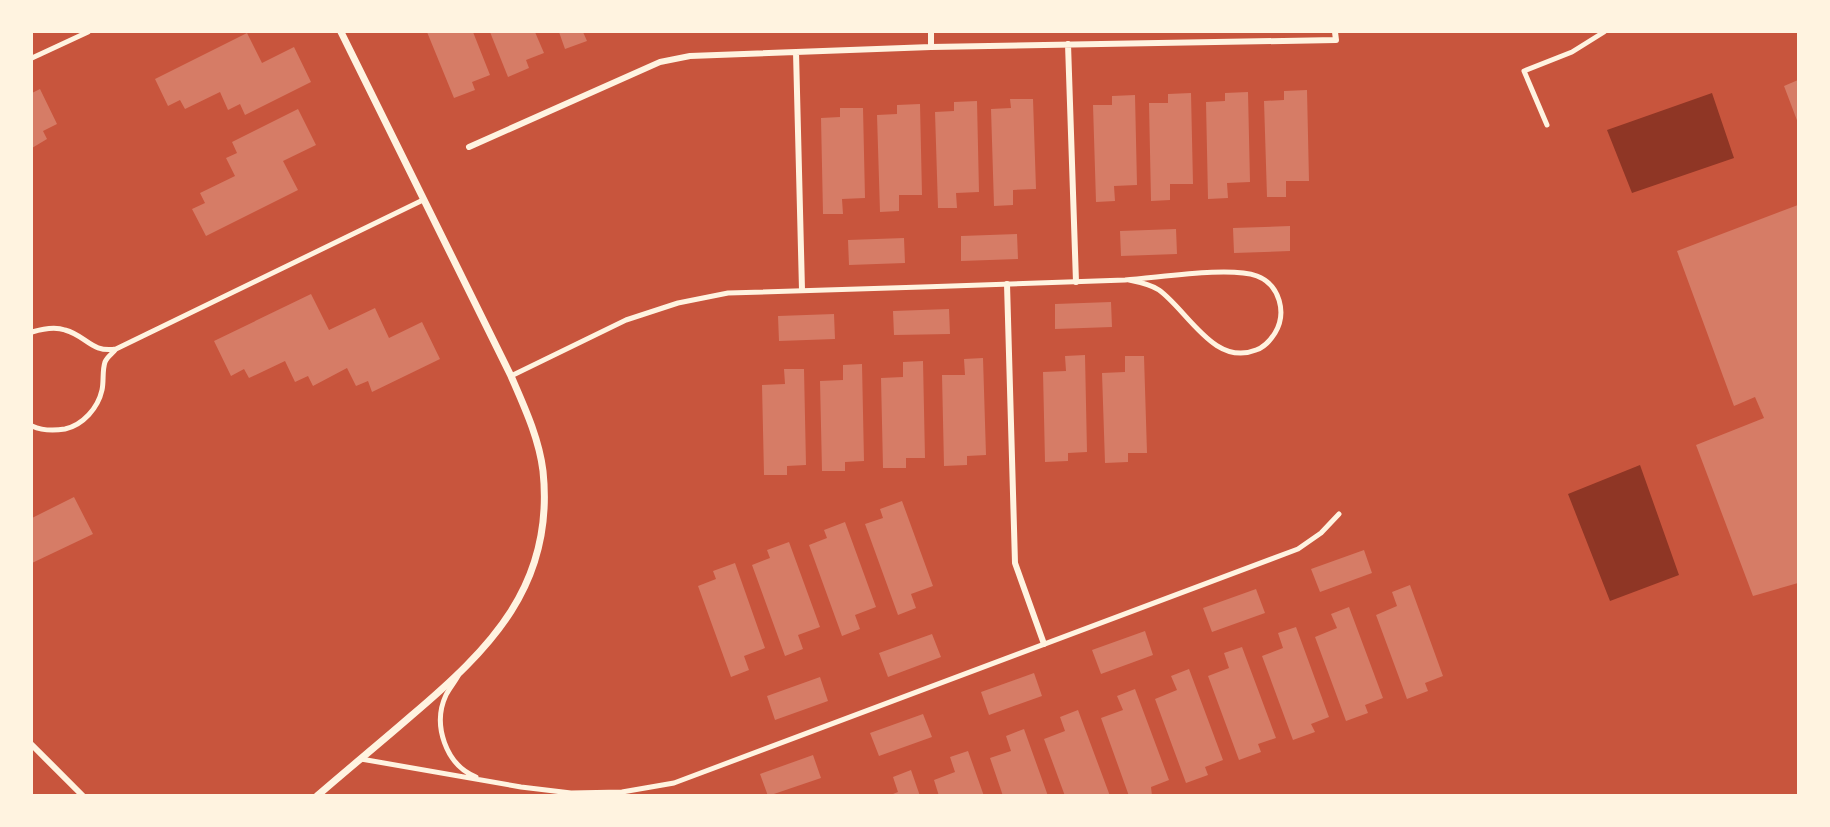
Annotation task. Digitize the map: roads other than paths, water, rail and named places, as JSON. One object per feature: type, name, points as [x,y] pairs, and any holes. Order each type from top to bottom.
[{"type":"street","points":[[317,796],[459,675],[491,642],[515,607],[536,562],[544,514],[543,470],[532,425],[511,376],[341,32]]},
{"type":"street","points":[[930,32],[931,47]]},
{"type":"street","points":[[468,148],[660,62],[690,56],[931,47],[1336,40],[1335,32]]},
{"type":"street","points":[[1068,44],[1076,282]]},
{"type":"street","points":[[796,52],[803,290]]},
{"type":"street","points":[[1007,284],[1015,563],[1044,644]]},
{"type":"street","points":[[32,745],[83,796]]},
{"type":"lane","points":[[32,58],[88,32]]},
{"type":"lane","points":[[1546,125],[1524,71],[1572,52],[1604,32]]},
{"type":"lane","points":[[32,426],[53,431],[71,427],[85,419],[102,392],[103,366],[116,349],[424,200]]},
{"type":"lane","points":[[511,376],[626,320],[678,303],[728,293],[1129,280],[1242,272],[1260,277],[1273,288],[1281,301],[1278,328],[1271,340],[1261,348],[1247,354],[1232,353],[1219,348],[1159,290],[1129,280]]},
{"type":"lane","points":[[32,332],[47,328],[64,329],[98,349],[116,349]]},
{"type":"lane","points":[[361,759],[571,793],[622,792],[674,783],[1298,549],[1321,533],[1339,514]]},
{"type":"lane","points":[[459,675],[445,696],[440,723],[442,737],[456,763],[467,773],[485,781]]}]
